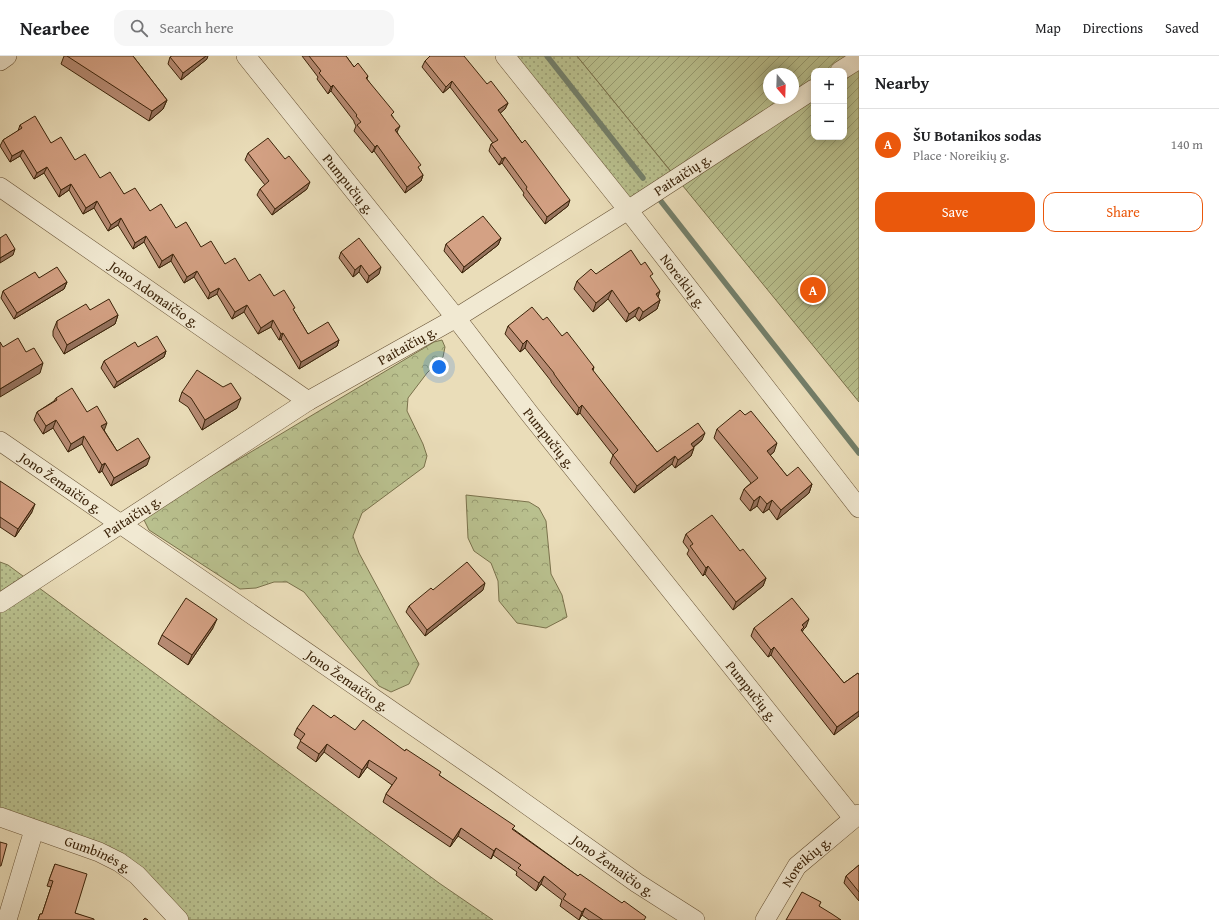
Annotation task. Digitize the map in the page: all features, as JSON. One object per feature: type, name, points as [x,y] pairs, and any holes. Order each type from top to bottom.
[{"type":"street","points":[[0,61],[7,56]]},
{"type":"street","name":"Pumpučių g.","points":[[246,56],[456,318],[534,419],[856,816]]},
{"type":"street","name":"Noreikių g.","points":[[505,56],[628,210],[859,508]]},
{"type":"street","points":[[845,68],[859,59]]},
{"type":"street","name":"Paitaičių g.","points":[[0,603],[308,401],[456,318],[628,210],[811,91]]},
{"type":"street","name":"Jono Adomaičio g.","points":[[0,187],[308,401]]},
{"type":"street","name":"Jono Žemaičio g.","points":[[0,441],[495,782],[637,883],[695,920]]},
{"type":"street","name":"Noreikių g.","points":[[765,920],[797,866],[856,816]]},
{"type":"street","name":"Gumbinės g.","points":[[0,817],[99,852],[119,862],[137,875],[179,920]]},
{"type":"street","points":[[7,920],[34,830]]},
{"type":"green space","points":[[516,56],[577,56],[672,173],[630,199]]},
{"type":"green space","points":[[577,56],[859,56],[859,402]]},
{"type":"green space","points":[[442,340],[445,347],[443,357],[427,373],[408,398],[407,411],[423,444],[427,456],[424,467],[362,513],[353,536],[359,553],[419,664],[409,684],[391,692],[379,686],[304,592],[287,582],[274,582],[256,588],[240,589],[149,530],[144,520],[146,515],[434,342]]},
{"type":"green space","points":[[466,495],[529,502],[539,508],[546,521],[551,574],[562,595],[567,617],[546,628],[517,623],[499,601],[498,581],[491,563],[474,551],[468,538]]},
{"type":"green space","points":[[0,562],[8,565],[439,883],[493,920],[179,920],[137,875],[0,817]]},
{"type":"building","points":[[67,56],[133,56],[167,100],[152,111]]},
{"type":"building","points":[[206,56],[183,73],[170,57]]},
{"type":"building","points":[[309,56],[346,56],[354,67],[358,63],[368,76],[366,78],[394,112],[391,115],[400,126],[395,130],[421,165],[418,167],[423,175],[407,187],[377,145],[375,147],[357,125],[361,122],[356,116],[357,115],[333,85],[331,87],[319,73],[321,71]]},
{"type":"building","points":[[430,56],[464,56],[487,84],[491,81],[508,103],[498,110],[522,143],[525,140],[570,200],[547,217],[505,157],[502,159],[491,144],[498,140],[452,81],[446,87],[425,61]]},
{"type":"building","points":[[35,116],[51,143],[61,137],[75,160],[85,154],[100,178],[110,172],[124,194],[135,188],[150,211],[161,204],[176,228],[186,222],[201,247],[211,241],[225,264],[235,258],[249,281],[260,274],[274,296],[284,290],[308,334],[328,322],[339,340],[301,362],[273,320],[261,328],[247,305],[235,312],[219,288],[210,293],[197,271],[187,277],[173,254],[162,261],[146,236],[135,243],[121,218],[111,225],[97,201],[86,208],[71,184],[61,190],[47,167],[37,173],[23,150],[12,156],[3,140],[22,128],[20,125]]},
{"type":"building","points":[[268,138],[285,159],[289,156],[310,182],[275,209],[260,189],[269,181],[248,153]]},
{"type":"building","points":[[483,216],[501,238],[464,267],[446,244]]},
{"type":"building","points":[[6,234],[15,249],[0,258],[0,238]]},
{"type":"building","points":[[359,238],[381,267],[369,276],[361,265],[355,270],[341,252]]},
{"type":"building","points":[[631,250],[641,265],[645,262],[653,274],[650,276],[660,291],[656,294],[660,300],[643,312],[639,307],[629,314],[612,290],[596,303],[577,281],[591,269],[596,274]]},
{"type":"building","points":[[57,267],[67,282],[17,313],[3,291],[35,272],[39,278]]},
{"type":"building","points":[[109,299],[118,315],[67,345],[57,327],[57,321],[86,304],[90,310]]},
{"type":"building","points":[[532,307],[543,320],[547,317],[562,336],[567,332],[594,367],[592,369],[657,452],[698,423],[705,433],[691,444],[694,448],[678,460],[675,456],[637,486],[613,455],[618,450],[582,405],[579,408],[554,373],[527,340],[523,344],[508,326]]},
{"type":"building","points":[[157,336],[166,351],[117,382],[104,361],[135,342],[138,347]]},
{"type":"building","points":[[18,338],[26,352],[34,348],[43,363],[0,389],[0,342],[3,347]]},
{"type":"building","points":[[197,370],[223,387],[231,383],[241,398],[205,420],[191,398],[182,392]]},
{"type":"building","points":[[72,388],[87,412],[97,406],[107,423],[101,426],[117,451],[138,438],[150,457],[114,478],[105,463],[102,465],[84,436],[71,444],[56,420],[46,426],[37,412],[57,400],[56,398]]},
{"type":"building","points":[[740,410],[745,415],[751,411],[777,443],[767,451],[787,476],[798,467],[812,484],[781,510],[772,500],[767,504],[760,496],[754,501],[744,489],[758,478],[717,429]]},
{"type":"building","points":[[0,481],[35,504],[18,529],[0,517]]},
{"type":"building","points":[[712,515],[740,551],[743,549],[766,578],[736,602],[708,566],[706,568],[690,546],[693,544],[686,534]]},
{"type":"building","points":[[467,562],[485,583],[427,630],[409,606],[431,588],[433,590]]},
{"type":"building","points":[[186,598],[217,619],[192,655],[162,635]]},
{"type":"building","points":[[792,598],[809,619],[802,625],[804,627],[801,630],[844,683],[858,673],[859,675],[859,711],[837,727],[774,647],[771,650],[754,628]]},
{"type":"building","points":[[313,705],[331,718],[334,715],[355,730],[363,720],[405,751],[406,749],[441,772],[439,775],[515,826],[512,829],[578,876],[580,874],[622,903],[624,901],[646,917],[644,920],[603,920],[585,908],[582,912],[563,899],[566,894],[544,876],[539,883],[518,868],[521,865],[496,848],[494,851],[461,828],[453,840],[386,794],[397,778],[369,760],[362,770],[327,744],[319,754],[300,741],[305,734],[297,728]]},
{"type":"building","points":[[0,842],[7,844],[1,866],[0,866]]},
{"type":"building","points":[[55,864],[87,874],[75,913],[94,920],[38,920],[40,914],[42,914],[53,881],[49,880]]},
{"type":"building","points":[[859,865],[859,892],[846,876]]},
{"type":"building","points":[[802,892],[821,902],[819,906],[841,920],[786,920]]},
{"type":"waterway","points":[[547,56],[643,178]]},
{"type":"waterway","points":[[660,200],[859,453]]},
{"type":"place","name":"ŠU Botanikos sodas","points":[[813,290]]}]
